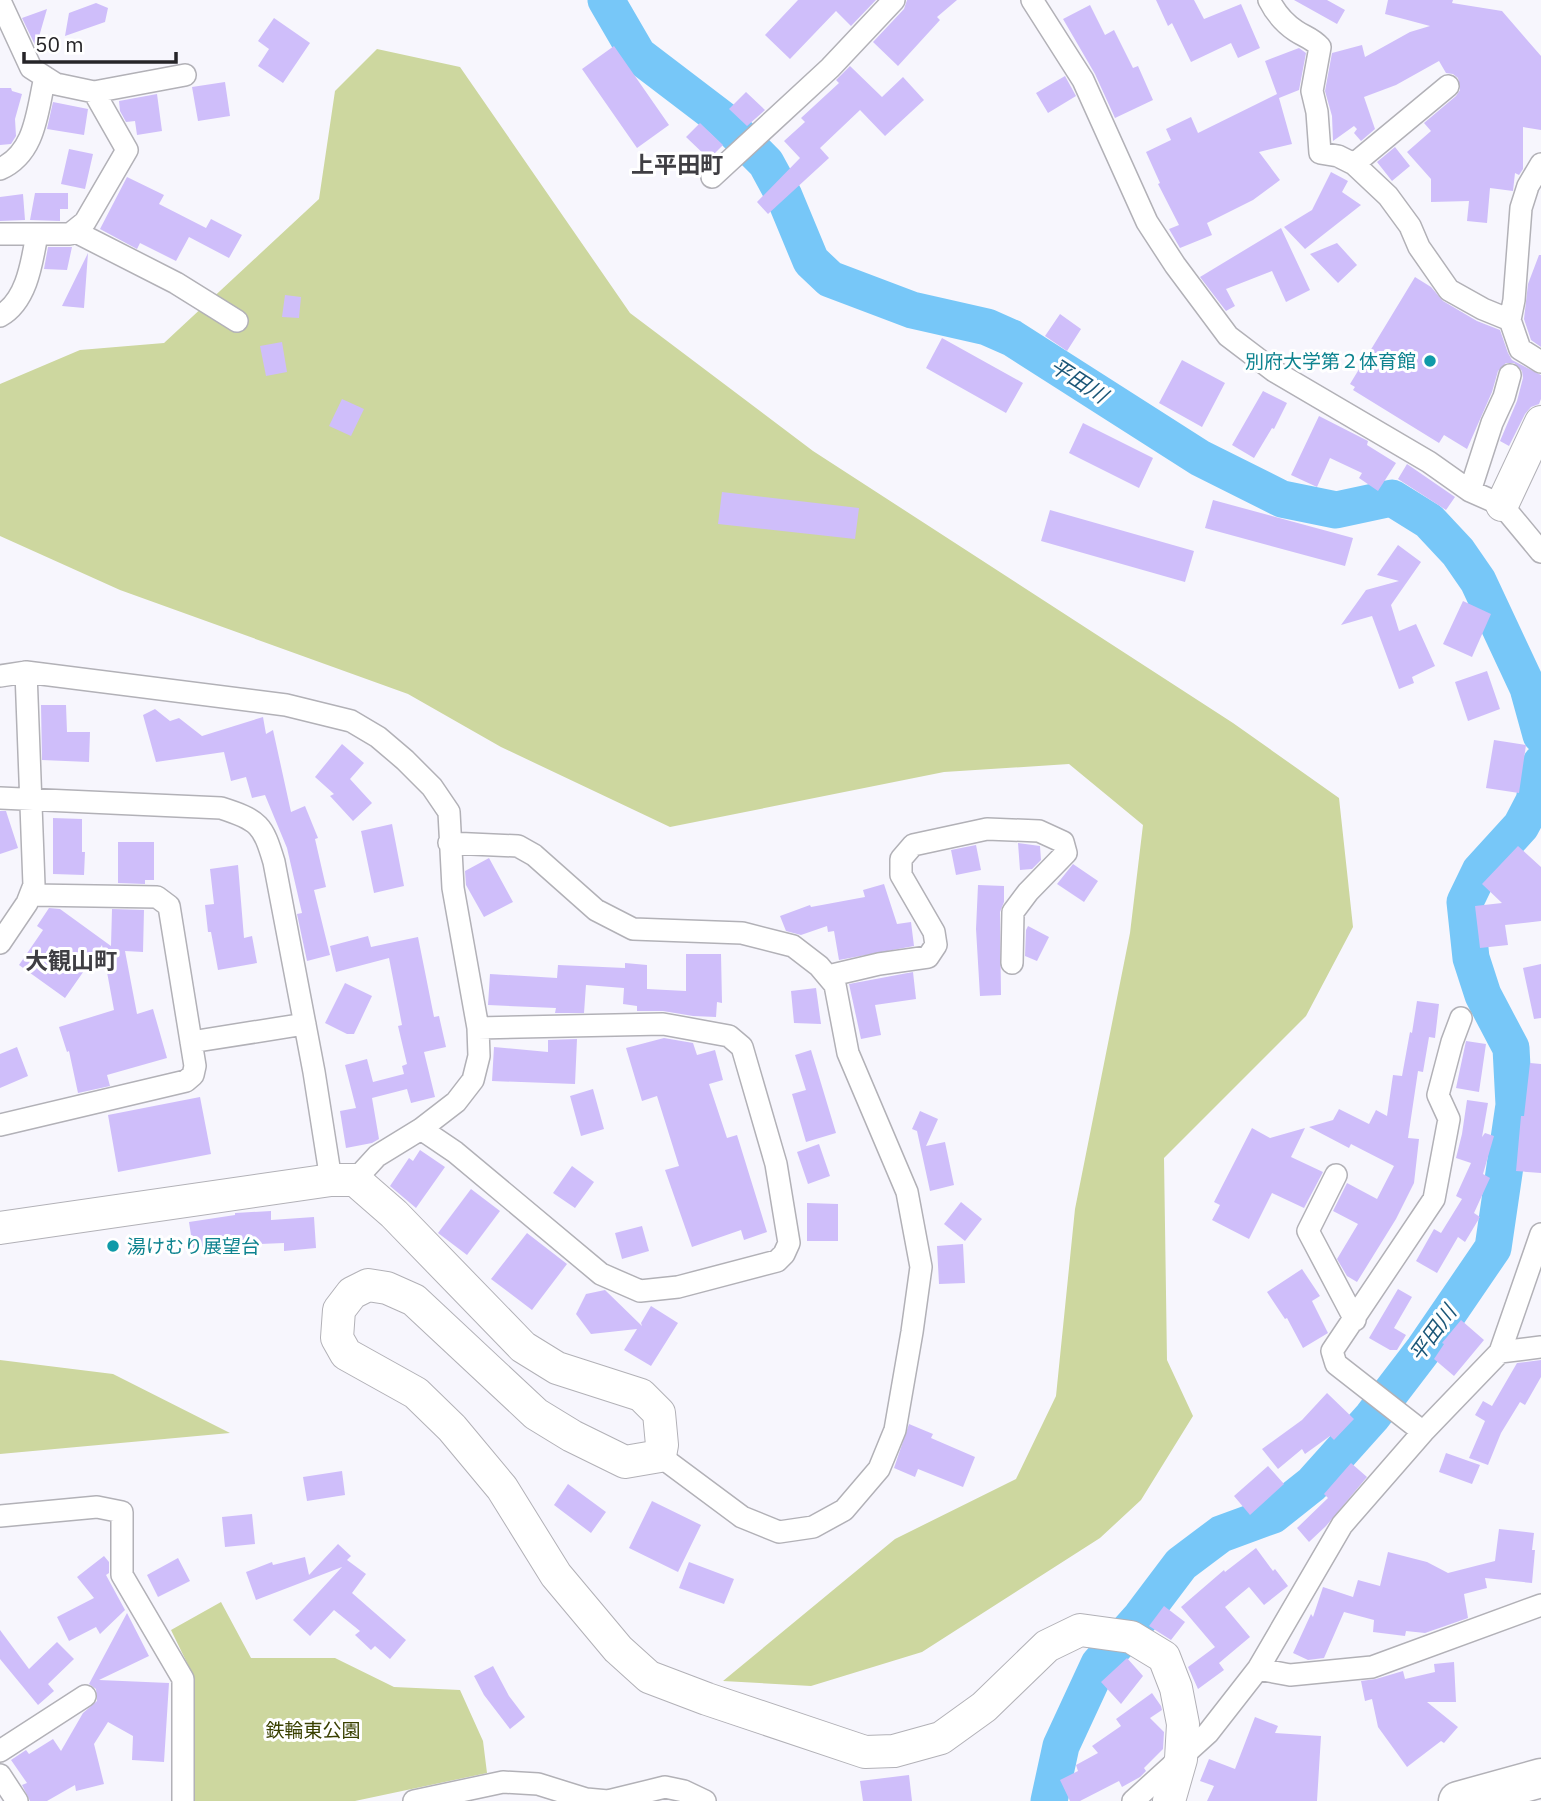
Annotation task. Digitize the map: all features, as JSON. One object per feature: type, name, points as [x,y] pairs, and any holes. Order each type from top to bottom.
[{"type":"highway","points":[[1458,1801],[1541,1778]]},
{"type":"street","points":[[712,177],[830,68],[894,0]]},
{"type":"street","points":[[1269,0],[1275,13],[1320,47],[1312,91],[1317,112],[1320,153],[1338,156],[1354,164],[1388,196],[1449,290],[1510,320]]},
{"type":"street","points":[[0,1],[31,68],[56,84],[93,92],[185,75]]},
{"type":"street","points":[[1040,2],[1083,80],[1147,222],[1175,265],[1228,335],[1274,371],[1429,462],[1470,491],[1502,505],[1541,552]]},
{"type":"street","points":[[0,169],[20,156],[31,139],[46,77]]},
{"type":"street","points":[[1354,164],[1448,86]]},
{"type":"street","points":[[0,234],[70,234],[85,222],[127,150],[93,92]]},
{"type":"street","points":[[1541,164],[1528,186],[1521,208],[1510,320],[1520,349],[1541,362]]},
{"type":"street","points":[[74,232],[176,283],[237,321]]},
{"type":"street","points":[[0,316],[11,310],[26,281],[37,234]]},
{"type":"street","points":[[1470,491],[1510,375]]},
{"type":"street","points":[[1502,505],[1541,422]]},
{"type":"street","points":[[0,943],[33,895],[34,885],[26,672]]},
{"type":"street","points":[[0,676],[26,672],[286,705],[351,721],[378,737],[432,787],[449,811],[453,888],[478,1028],[480,1056],[473,1080],[456,1102],[421,1129],[343,1180],[0,1228]]},
{"type":"street","points":[[0,798],[221,808],[245,816],[265,833],[274,862],[305,1024],[343,1180],[394,1214],[523,1348],[557,1368],[641,1395],[659,1413],[662,1445],[660,1456]]},
{"type":"street","points":[[828,976],[879,964],[928,957],[936,945],[934,932],[901,875],[901,859],[914,845],[987,829],[1039,831],[1063,842],[1066,853],[1028,892],[1013,912],[1012,963]]},
{"type":"street","points":[[449,843],[518,846],[534,855],[596,910],[634,929],[742,933],[793,946],[820,966],[835,985],[848,1053],[907,1192],[921,1268],[895,1430],[879,1469],[844,1510],[813,1527],[779,1531],[742,1517],[660,1456],[625,1461],[572,1436],[536,1414],[414,1300],[368,1285],[352,1293],[339,1310],[337,1338],[346,1354],[416,1394],[452,1428],[502,1488],[556,1575],[618,1649],[649,1676],[707,1699],[865,1752],[894,1751],[940,1738],[984,1707],[1047,1646],[1080,1630],[1131,1637],[1164,1657],[1176,1688],[1183,1724],[1181,1759],[1169,1801]]},
{"type":"street","points":[[0,1125],[186,1081],[193,1075],[195,1066],[169,906],[157,897],[33,895]]},
{"type":"street","points":[[1423,1432],[1336,1364],[1332,1351],[1434,1199],[1450,1119],[1438,1095],[1461,1017]]},
{"type":"street","points":[[191,1042],[305,1024]]},
{"type":"street","points":[[421,1129],[455,1153],[601,1274],[640,1292],[678,1287],[777,1261],[784,1254],[789,1243],[776,1164],[742,1047],[729,1036],[663,1024],[478,1028]]},
{"type":"street","points":[[1336,1175],[1308,1231],[1355,1320]]},
{"type":"street","points":[[1133,1801],[1208,1733],[1258,1669],[1342,1525],[1423,1432],[1500,1352],[1541,1234]]},
{"type":"street","points":[[1500,1352],[1541,1347]]},
{"type":"street","points":[[0,1516],[97,1507],[122,1512],[122,1575],[183,1679],[183,1801]]},
{"type":"street","points":[[1258,1669],[1290,1675],[1372,1667],[1541,1605]]},
{"type":"street","points":[[0,1751],[85,1696]]},
{"type":"street","points":[[0,1775],[17,1801]]},
{"type":"street","points":[[414,1801],[503,1782],[538,1784],[586,1799],[608,1801],[665,1787],[684,1791],[705,1801]]},
{"type":"green space","points":[[377,49],[460,67],[630,313],[813,451],[1233,723],[1339,798],[1353,927],[1306,1016],[1164,1158],[1167,1360],[1193,1416],[1141,1500],[1100,1538],[922,1652],[811,1686],[723,1681],[895,1539],[1016,1479],[1056,1396],[1075,1209],[1130,933],[1143,825],[1069,764],[944,772],[670,827],[501,747],[408,694],[120,590],[0,536],[0,384],[80,350],[164,343],[319,199],[335,91]]},
{"type":"green space","points":[[0,1360],[113,1374],[230,1433],[0,1454]]},
{"type":"green space","name":"鉄輪東公園","points":[[221,1602],[251,1658],[335,1658],[394,1687],[460,1690],[483,1741],[487,1773],[355,1801],[185,1801],[190,1669],[171,1630]]},
{"type":"building","points":[[798,0],[876,0],[851,26],[836,11],[790,59],[765,35]]},
{"type":"building","points":[[907,0],[957,0],[937,17],[940,20],[898,66],[873,42],[904,9]]},
{"type":"building","points":[[1156,0],[1194,0],[1204,19],[1241,4],[1260,48],[1238,58],[1231,43],[1191,62],[1172,23],[1168,26]]},
{"type":"building","points":[[1294,0],[1327,0],[1345,10],[1337,24]]},
{"type":"building","points":[[1388,0],[1453,0],[1452,3],[1502,11],[1541,56],[1541,130],[1523,127],[1523,169],[1519,175],[1515,173],[1513,191],[1490,188],[1487,223],[1467,221],[1469,201],[1431,202],[1431,179],[1407,152],[1431,131],[1424,123],[1460,90],[1458,78],[1446,73],[1439,61],[1396,85],[1364,97],[1375,129],[1361,141],[1354,133],[1357,129],[1354,126],[1333,141],[1332,116],[1325,91],[1332,53],[1362,45],[1365,57],[1410,32],[1430,26],[1385,14]]},
{"type":"building","points":[[96,3],[108,8],[105,22],[65,36],[69,13]]},
{"type":"building","points":[[1090,5],[1105,35],[1114,30],[1133,68],[1138,66],[1153,100],[1115,118],[1095,74],[1063,19]]},
{"type":"building","points":[[47,9],[36,47],[22,18]]},
{"type":"building","points":[[274,18],[310,43],[283,83],[258,66],[269,49],[258,41]]},
{"type":"building","points":[[614,46],[669,125],[637,148],[582,69]]},
{"type":"building","points":[[1299,48],[1306,53],[1299,90],[1279,98],[1292,144],[1259,152],[1280,180],[1253,200],[1207,223],[1212,235],[1180,248],[1169,229],[1179,225],[1158,184],[1160,183],[1146,152],[1171,140],[1166,129],[1191,117],[1198,133],[1277,94],[1265,61]]},
{"type":"building","points":[[850,66],[882,97],[903,77],[924,100],[885,136],[860,110],[820,148],[829,158],[768,214],[757,202],[800,158],[784,141],[805,122],[801,118],[839,83],[836,80]]},
{"type":"building","points":[[1065,76],[1076,96],[1048,113],[1036,93]]},
{"type":"building","points":[[225,82],[230,116],[198,121],[192,87]]},
{"type":"building","points":[[0,88],[11,88],[12,91],[22,94],[15,119],[16,136],[11,144],[0,145]]},
{"type":"building","points":[[746,92],[765,110],[747,126],[729,109]]},
{"type":"building","points":[[157,94],[162,131],[137,135],[135,121],[126,122],[120,111],[119,101]]},
{"type":"building","points":[[53,102],[88,109],[84,135],[47,129]]},
{"type":"building","points":[[700,123],[723,145],[709,159],[686,137]]},
{"type":"building","points":[[1395,147],[1410,166],[1392,181],[1377,162]]},
{"type":"building","points":[[69,149],[93,154],[85,189],[61,184]]},
{"type":"building","points":[[1331,172],[1348,181],[1342,192],[1361,205],[1305,249],[1284,227],[1312,210]]},
{"type":"building","points":[[127,177],[164,195],[159,204],[206,228],[211,219],[242,235],[229,258],[189,237],[176,261],[140,243],[137,249],[100,229]]},
{"type":"building","points":[[35,193],[68,193],[68,209],[60,209],[60,221],[30,220]]},
{"type":"building","points":[[23,194],[25,220],[0,221],[0,197]]},
{"type":"building","points":[[1281,228],[1310,290],[1286,302],[1272,271],[1226,289],[1235,306],[1226,311],[1200,277]]},
{"type":"building","points":[[1337,243],[1357,265],[1338,283],[1310,254]]},
{"type":"building","points":[[48,247],[72,247],[67,270],[44,269]]},
{"type":"building","points":[[88,253],[84,308],[62,306]]},
{"type":"building","points":[[1539,255],[1541,347],[1531,340],[1524,319],[1528,284]]},
{"type":"building","name":"別府大学第２体育館","points":[[1415,277],[1431,287],[1443,301],[1477,321],[1500,330],[1512,360],[1541,375],[1539,404],[1531,407],[1525,414],[1509,446],[1500,441],[1517,401],[1523,378],[1522,371],[1514,363],[1506,363],[1498,371],[1492,392],[1467,449],[1444,435],[1439,443],[1353,390],[1355,387],[1350,384]]},
{"type":"building","points":[[285,295],[301,297],[299,318],[282,317]]},
{"type":"building","points":[[1060,314],[1081,329],[1067,351],[1045,336]]},
{"type":"building","points":[[942,338],[1023,383],[1006,413],[926,368]]},
{"type":"building","points":[[282,342],[287,372],[266,376],[260,346]]},
{"type":"building","points":[[1182,360],[1225,383],[1202,427],[1159,403]]},
{"type":"building","points":[[1263,391],[1287,403],[1274,429],[1272,428],[1254,458],[1232,445]]},
{"type":"building","points":[[342,399],[364,409],[351,436],[329,426]]},
{"type":"building","points":[[1319,416],[1368,441],[1367,445],[1396,463],[1378,491],[1359,478],[1362,473],[1330,458],[1317,487],[1291,475]]},
{"type":"building","points":[[1083,423],[1153,458],[1139,488],[1069,453]]},
{"type":"building","points":[[1407,464],[1455,497],[1446,510],[1398,479]]},
{"type":"building","points":[[722,492],[859,508],[855,539],[718,524]]},
{"type":"building","points":[[1213,500],[1353,538],[1345,566],[1205,528]]},
{"type":"building","points":[[1050,510],[1194,551],[1185,582],[1041,541]]},
{"type":"building","points":[[1398,545],[1421,562],[1391,605],[1399,631],[1416,624],[1435,666],[1412,677],[1414,683],[1399,689],[1372,616],[1341,625],[1366,590],[1399,581],[1377,575]]},
{"type":"building","points":[[1463,601],[1491,614],[1472,657],[1443,644]]},
{"type":"building","points":[[1487,671],[1500,709],[1468,721],[1455,682]]},
{"type":"building","points":[[41,705],[66,705],[67,732],[90,732],[89,762],[42,760]]},
{"type":"building","points":[[155,709],[170,721],[179,718],[202,736],[263,717],[266,734],[273,730],[291,812],[305,806],[318,838],[315,839],[326,887],[314,890],[330,955],[307,961],[297,914],[302,913],[287,848],[265,795],[252,798],[246,777],[231,781],[224,752],[156,762],[143,715]]},
{"type":"building","points":[[1494,740],[1526,745],[1519,793],[1486,788]]},
{"type":"building","points":[[342,744],[364,763],[350,779],[372,803],[353,821],[330,796],[334,794],[315,777]]},
{"type":"building","points":[[0,811],[6,811],[18,848],[0,854]]},
{"type":"building","points":[[53,818],[82,819],[84,875],[53,874]]},
{"type":"building","points":[[392,824],[404,886],[374,893],[361,831]]},
{"type":"building","points":[[118,842],[154,842],[154,880],[145,880],[145,884],[118,883]]},
{"type":"building","points":[[1018,843],[1040,846],[1041,860],[1032,869],[1020,870]]},
{"type":"building","points":[[976,845],[981,870],[956,875],[951,850]]},
{"type":"building","points":[[1518,846],[1541,867],[1541,921],[1505,925],[1508,945],[1480,948],[1475,906],[1502,903],[1482,884]]},
{"type":"building","points":[[489,858],[513,902],[484,917],[466,885],[465,871]]},
{"type":"building","points":[[1073,864],[1098,881],[1084,902],[1057,884]]},
{"type":"building","points":[[238,865],[244,938],[252,936],[257,963],[218,970],[211,932],[208,932],[205,905],[214,904],[210,869]]},
{"type":"building","points":[[884,884],[897,924],[911,922],[914,946],[839,960],[834,931],[828,932],[827,926],[801,935],[786,931],[780,916],[810,905],[811,907],[865,897],[863,890]]},
{"type":"building","points":[[978,885],[1004,886],[1004,902],[1000,912],[1001,995],[980,996],[976,929]]},
{"type":"building","points":[[49,908],[60,909],[111,946],[112,909],[144,910],[143,952],[125,951],[137,1014],[153,1009],[167,1058],[107,1075],[110,1086],[78,1093],[69,1051],[67,1052],[59,1027],[114,1010],[102,945],[65,998],[19,965],[43,930],[37,926]]},
{"type":"building","points":[[1028,926],[1049,937],[1037,961],[1025,956]]},
{"type":"building","points":[[368,936],[371,947],[418,937],[434,1017],[439,1016],[446,1047],[424,1052],[435,1097],[411,1103],[407,1089],[372,1098],[379,1139],[346,1148],[340,1111],[356,1108],[345,1065],[367,1059],[373,1082],[404,1074],[402,1066],[407,1064],[398,1026],[402,1025],[389,958],[336,972],[330,946]]},
{"type":"building","points":[[686,954],[721,954],[722,1003],[717,1002],[716,1017],[637,1011],[637,1006],[623,1004],[624,988],[586,985],[584,1013],[555,1013],[556,1008],[488,1005],[490,974],[557,978],[558,965],[625,968],[625,963],[647,965],[647,989],[686,991]]},
{"type":"building","points":[[1541,964],[1541,1018],[1534,1019],[1523,968]]},
{"type":"building","points":[[913,972],[916,999],[875,1005],[881,1035],[861,1039],[849,984]]},
{"type":"building","points":[[345,983],[372,996],[354,1034],[347,1034],[325,1023]]},
{"type":"building","points":[[816,988],[821,1024],[794,1023],[791,991]]},
{"type":"building","points":[[1417,1001],[1439,1004],[1435,1038],[1429,1037],[1423,1072],[1418,1071],[1408,1138],[1419,1139],[1414,1183],[1396,1219],[1357,1282],[1347,1276],[1337,1259],[1358,1224],[1333,1211],[1347,1183],[1377,1199],[1394,1166],[1351,1144],[1349,1148],[1309,1127],[1333,1120],[1339,1109],[1369,1124],[1376,1110],[1387,1116],[1393,1075],[1402,1076]]},
{"type":"building","points":[[664,1038],[693,1043],[697,1055],[715,1050],[723,1080],[709,1084],[727,1138],[737,1135],[767,1232],[744,1240],[741,1230],[692,1247],[665,1170],[679,1166],[657,1096],[642,1101],[626,1048]]},
{"type":"building","points":[[577,1039],[575,1084],[492,1081],[494,1047],[548,1052],[548,1040]]},
{"type":"building","points":[[1466,1041],[1486,1044],[1479,1092],[1456,1088]]},
{"type":"building","points":[[17,1047],[28,1076],[0,1088],[0,1054]]},
{"type":"building","points":[[811,1050],[836,1133],[806,1142],[792,1094],[806,1090],[795,1055]]},
{"type":"building","points":[[1530,1063],[1541,1064],[1541,1173],[1516,1171],[1521,1116],[1524,1116]]},
{"type":"building","points":[[593,1089],[604,1129],[581,1136],[570,1096]]},
{"type":"building","points":[[200,1097],[211,1154],[118,1172],[108,1115]]},
{"type":"building","points":[[1467,1100],[1488,1103],[1482,1137],[1485,1133],[1494,1136],[1483,1174],[1490,1178],[1474,1213],[1480,1217],[1465,1242],[1458,1237],[1437,1273],[1416,1261],[1434,1229],[1441,1233],[1462,1199],[1456,1196],[1471,1163],[1456,1158]]},
{"type":"building","points":[[920,1111],[938,1119],[926,1146],[945,1142],[954,1185],[930,1191],[917,1131],[912,1129]]},
{"type":"building","points":[[1252,1128],[1270,1138],[1305,1128],[1291,1157],[1323,1172],[1304,1208],[1272,1193],[1249,1239],[1212,1220],[1220,1205],[1214,1202]]},
{"type":"building","points":[[819,1144],[830,1176],[808,1184],[797,1152]]},
{"type":"building","points":[[420,1150],[445,1167],[416,1208],[390,1186],[409,1158],[413,1161]]},
{"type":"building","points":[[572,1166],[594,1182],[575,1208],[553,1193]]},
{"type":"building","points":[[471,1189],[500,1211],[467,1255],[438,1233]]},
{"type":"building","points":[[961,1202],[982,1219],[965,1241],[944,1224]]},
{"type":"building","points":[[807,1203],[838,1204],[838,1241],[807,1241]]},
{"type":"building","points":[[271,1211],[271,1220],[314,1217],[316,1248],[284,1251],[284,1243],[236,1245],[236,1242],[193,1248],[189,1222],[235,1213]]},
{"type":"building","points":[[642,1226],[649,1251],[622,1259],[615,1233]]},
{"type":"building","points":[[527,1233],[567,1264],[532,1310],[491,1279]]},
{"type":"building","points":[[963,1244],[965,1283],[939,1284],[937,1246]]},
{"type":"building","points":[[1302,1269],[1320,1296],[1312,1301],[1328,1333],[1303,1348],[1287,1318],[1285,1319],[1267,1292]]},
{"type":"building","points":[[1398,1289],[1412,1297],[1394,1328],[1406,1335],[1397,1350],[1390,1350],[1369,1338]]},
{"type":"building","points":[[605,1290],[642,1326],[641,1323],[651,1306],[678,1323],[651,1366],[624,1350],[637,1329],[591,1334],[576,1314],[586,1294]]},
{"type":"building","points":[[1461,1320],[1484,1340],[1454,1376],[1434,1359],[1444,1344],[1442,1343]]},
{"type":"building","points":[[1541,1360],[1541,1377],[1525,1405],[1520,1402],[1501,1433],[1488,1465],[1469,1458],[1485,1421],[1475,1415],[1483,1401],[1492,1406],[1517,1363]]},
{"type":"building","points":[[1327,1393],[1354,1419],[1334,1440],[1330,1436],[1305,1454],[1302,1449],[1278,1469],[1262,1449],[1302,1420]]},
{"type":"building","points":[[909,1424],[933,1434],[931,1438],[975,1457],[963,1487],[918,1469],[915,1477],[894,1468]]},
{"type":"building","points":[[1446,1453],[1480,1465],[1472,1484],[1439,1472]]},
{"type":"building","points":[[1351,1463],[1367,1477],[1309,1542],[1297,1528],[1328,1498],[1324,1494]]},
{"type":"building","points":[[1268,1466],[1284,1484],[1250,1515],[1234,1496]]},
{"type":"building","points":[[342,1471],[345,1495],[307,1501],[303,1477]]},
{"type":"building","points":[[568,1484],[606,1512],[591,1533],[554,1505]]},
{"type":"building","points":[[652,1501],[701,1525],[678,1572],[629,1548]]},
{"type":"building","points":[[252,1514],[255,1544],[225,1547],[222,1517]]},
{"type":"building","points":[[1499,1529],[1534,1533],[1532,1583],[1485,1578],[1487,1588],[1464,1594],[1468,1618],[1425,1633],[1406,1631],[1405,1636],[1373,1632],[1374,1620],[1344,1612],[1324,1658],[1308,1660],[1293,1653],[1311,1614],[1313,1617],[1323,1587],[1353,1597],[1358,1580],[1380,1586],[1388,1552],[1427,1562],[1448,1573],[1495,1561]]},
{"type":"building","points":[[338,1544],[351,1556],[347,1560],[366,1574],[352,1593],[406,1640],[390,1659],[375,1646],[371,1650],[355,1635],[360,1631],[334,1610],[310,1636],[293,1620],[342,1567],[256,1600],[246,1572],[272,1562],[273,1565],[305,1557],[309,1575]]},
{"type":"building","points":[[1256,1548],[1288,1586],[1264,1605],[1249,1587],[1225,1607],[1250,1637],[1219,1663],[1224,1670],[1198,1689],[1188,1667],[1215,1647],[1181,1607],[1224,1570],[1225,1572]]},
{"type":"building","points":[[104,1556],[109,1562],[109,1573],[106,1575],[125,1610],[100,1634],[96,1627],[69,1641],[57,1617],[94,1598],[77,1577]]},
{"type":"building","points":[[178,1558],[190,1581],[158,1597],[147,1575]]},
{"type":"building","points":[[689,1562],[734,1579],[724,1604],[679,1588]]},
{"type":"building","points":[[1164,1606],[1185,1622],[1171,1640],[1149,1626]]},
{"type":"building","points":[[127,1613],[149,1656],[99,1680],[169,1683],[164,1762],[132,1760],[133,1736],[108,1722],[94,1744],[104,1784],[76,1791],[75,1785],[47,1801],[30,1801],[22,1785],[27,1783],[11,1760],[26,1750],[29,1754],[53,1739],[61,1751],[83,1713],[97,1701],[96,1689],[89,1684]]},
{"type":"building","points":[[0,1630],[29,1669],[57,1642],[74,1659],[48,1684],[54,1691],[38,1705],[0,1659]]},
{"type":"building","points":[[1127,1658],[1143,1676],[1121,1704],[1101,1682]]},
{"type":"building","points":[[1454,1662],[1456,1702],[1427,1702],[1458,1727],[1444,1743],[1441,1741],[1407,1767],[1378,1727],[1372,1699],[1365,1701],[1361,1681],[1403,1671],[1405,1679],[1435,1672],[1434,1664]]},
{"type":"building","points":[[493,1666],[509,1696],[525,1717],[510,1729],[484,1695],[474,1676]]},
{"type":"building","points":[[1152,1693],[1162,1710],[1150,1718],[1164,1732],[1163,1749],[1144,1768],[1146,1771],[1140,1777],[1122,1787],[1119,1781],[1080,1801],[1070,1801],[1060,1780],[1078,1771],[1076,1765],[1098,1753],[1092,1746],[1121,1726],[1116,1719]]},
{"type":"building","points":[[1255,1717],[1278,1726],[1275,1733],[1321,1736],[1317,1801],[1207,1801],[1214,1786],[1200,1781],[1209,1759],[1235,1769]]},
{"type":"building","points":[[909,1775],[912,1801],[863,1801],[860,1781]]},
{"type":"waterway","name":"平田川","points":[[606,0],[638,55],[722,119],[766,163],[784,196],[811,261],[830,279],[912,310],[987,327],[1012,338],[1200,458],[1282,499],[1336,510],[1392,498],[1429,521],[1458,552],[1478,581],[1528,688],[1541,735]]},
{"type":"waterway","name":"平田川","points":[[1049,1801],[1061,1746],[1099,1664],[1141,1617],[1181,1564],[1221,1534],[1273,1515],[1312,1484],[1372,1417],[1424,1349],[1493,1248],[1514,1105],[1511,1048],[1483,995],[1471,958],[1465,902],[1480,871],[1521,826],[1534,801],[1541,763]]},
{"type":"place","name":"別府大学第２体育館","points":[[1430,361]]},
{"type":"place","name":"湯けむり展望台","points":[[113,1246]]},
{"type":"district","name":"上平田町","points":[[677,164]]},
{"type":"district","name":"大観山町","points":[[71,960]]}]
